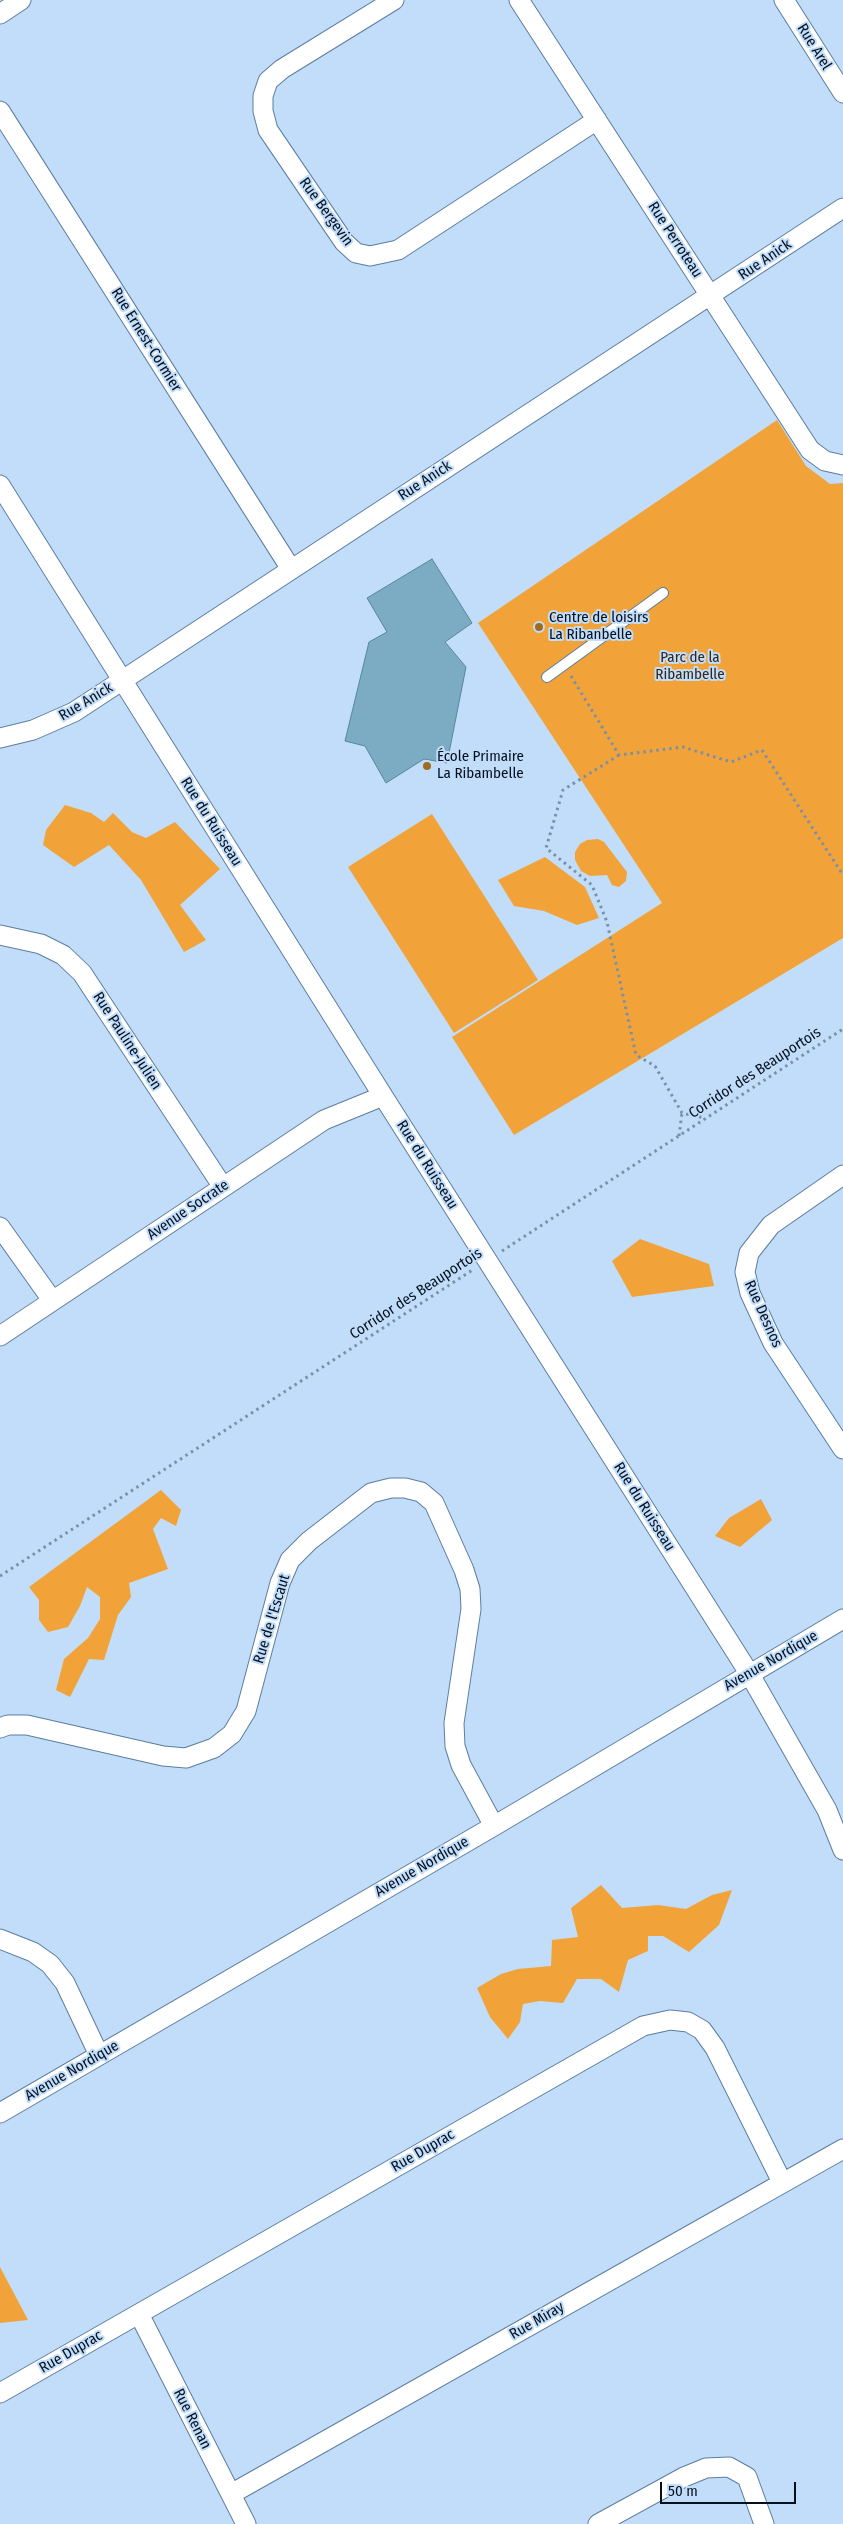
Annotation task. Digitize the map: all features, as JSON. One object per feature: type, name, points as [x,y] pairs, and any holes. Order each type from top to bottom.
[{"type":"street","points":[[0,14],[21,0]]},
{"type":"street","name":"Rue Bergevin","points":[[394,0],[282,69],[268,81],[263,96],[263,111],[268,130],[344,242],[356,253],[370,256],[398,250],[597,120]]},
{"type":"street","name":"Rue Perroteau","points":[[520,0],[810,450],[825,461],[843,465]]},
{"type":"street","name":"Rue Arel","points":[[784,0],[843,93]]},
{"type":"street","name":"Rue Ernest-Cormier","points":[[0,111],[291,569]]},
{"type":"street","name":"Rue Anick","points":[[0,738],[34,730],[74,712],[843,208]]},
{"type":"street","name":"Rue du Ruisseau","points":[[0,485],[383,1096],[749,1673],[827,1810],[843,1850]]},
{"type":"street","name":"Rue Pauline-Julien","points":[[0,936],[41,944],[63,955],[82,973],[223,1187]]},
{"type":"street","name":"Avenue Socrate","points":[[0,1336],[324,1120],[383,1096]]},
{"type":"street","name":"Rue Desnos","points":[[843,1175],[771,1225],[749,1253],[745,1272],[750,1293],[773,1343],[843,1449]]},
{"type":"street","points":[[0,1227],[52,1300]]},
{"type":"street","name":"Rue de l'Escaut","points":[[0,1728],[8,1725],[27,1725],[163,1756],[186,1758],[214,1748],[232,1734],[246,1712],[280,1583],[290,1560],[309,1541],[371,1493],[391,1488],[405,1488],[421,1492],[434,1502],[464,1570],[470,1589],[471,1609],[454,1723],[455,1746],[460,1766],[494,1826]]},
{"type":"street","name":"Avenue Nordique","points":[[0,2113],[494,1826],[749,1673],[843,1619]]},
{"type":"street","points":[[0,1939],[33,1952],[50,1964],[65,1983],[99,2055]]},
{"type":"street","name":"Rue Duprac","points":[[0,2392],[643,2026],[670,2020],[688,2022],[702,2030],[715,2048],[782,2182]]},
{"type":"street","name":"Rue Miray","points":[[231,2494],[843,2148]]},
{"type":"street","name":"Rue Renan","points":[[139,2314],[246,2524]]},
{"type":"street","points":[[598,2524],[684,2477],[706,2468],[729,2467],[747,2477],[764,2524]]},
{"type":"lane","points":[[547,677],[663,593]]},
{"type":"path","points":[[564,665],[619,755]]},
{"type":"path","points":[[679,1136],[682,1113],[654,1066],[636,1055],[607,922],[592,885],[546,848],[563,790],[619,755],[683,747],[731,762],[762,750],[843,876]]},
{"type":"path","name":"Corridor des Beauportois","points":[[0,1576],[843,1029]]},
{"type":"path","points":[[682,1113],[705,1119]]},
{"type":"green space","name":"Parc de la Ribambelle","points":[[777,420],[806,466],[830,484],[843,483],[843,938],[514,1135],[452,1037],[662,903],[478,623]]},
{"type":"green space","points":[[65,805],[91,813],[104,822],[113,813],[132,832],[146,838],[175,822],[220,869],[180,905],[206,940],[184,952],[141,880],[109,845],[74,867],[43,845],[46,830]]},
{"type":"green space","points":[[432,814],[538,980],[454,1033],[348,867]]},
{"type":"green space","points":[[598,839],[604,842],[627,872],[626,881],[619,887],[612,885],[607,875],[590,876],[581,871],[575,860],[575,852],[580,844],[587,840]]},
{"type":"green space","points":[[545,857],[585,887],[599,918],[577,925],[544,911],[514,906],[498,880]]},
{"type":"green space","points":[[640,1239],[709,1264],[714,1286],[632,1297],[612,1261]]},
{"type":"green space","points":[[161,1490],[181,1510],[176,1526],[161,1518],[153,1529],[168,1569],[129,1583],[131,1597],[118,1615],[104,1660],[89,1659],[70,1697],[56,1690],[64,1659],[88,1638],[100,1619],[100,1597],[87,1587],[80,1606],[68,1627],[48,1632],[39,1620],[39,1600],[29,1587]]},
{"type":"green space","points":[[761,1499],[772,1520],[740,1547],[715,1536],[729,1518]]},
{"type":"green space","points":[[601,1885],[622,1908],[658,1905],[686,1909],[712,1895],[732,1890],[719,1925],[689,1952],[663,1936],[648,1936],[648,1951],[628,1960],[619,1992],[601,1979],[577,1979],[563,2003],[540,2001],[523,2004],[520,2022],[508,2039],[490,2017],[477,1988],[501,1974],[518,1969],[551,1966],[552,1940],[578,1937],[571,1908]]},
{"type":"green space","points":[[0,2267],[28,2320],[0,2323]]},
{"type":"building","points":[[432,559],[472,623],[445,642],[466,667],[447,763],[424,759],[386,783],[365,746],[345,741],[369,642],[387,632],[367,598]]},
{"type":"place","name":"Centre de loisirs La Ribanbelle","points":[[539,627]]},
{"type":"place","name":"École Primaire La Ribambelle","points":[[427,766]]}]
